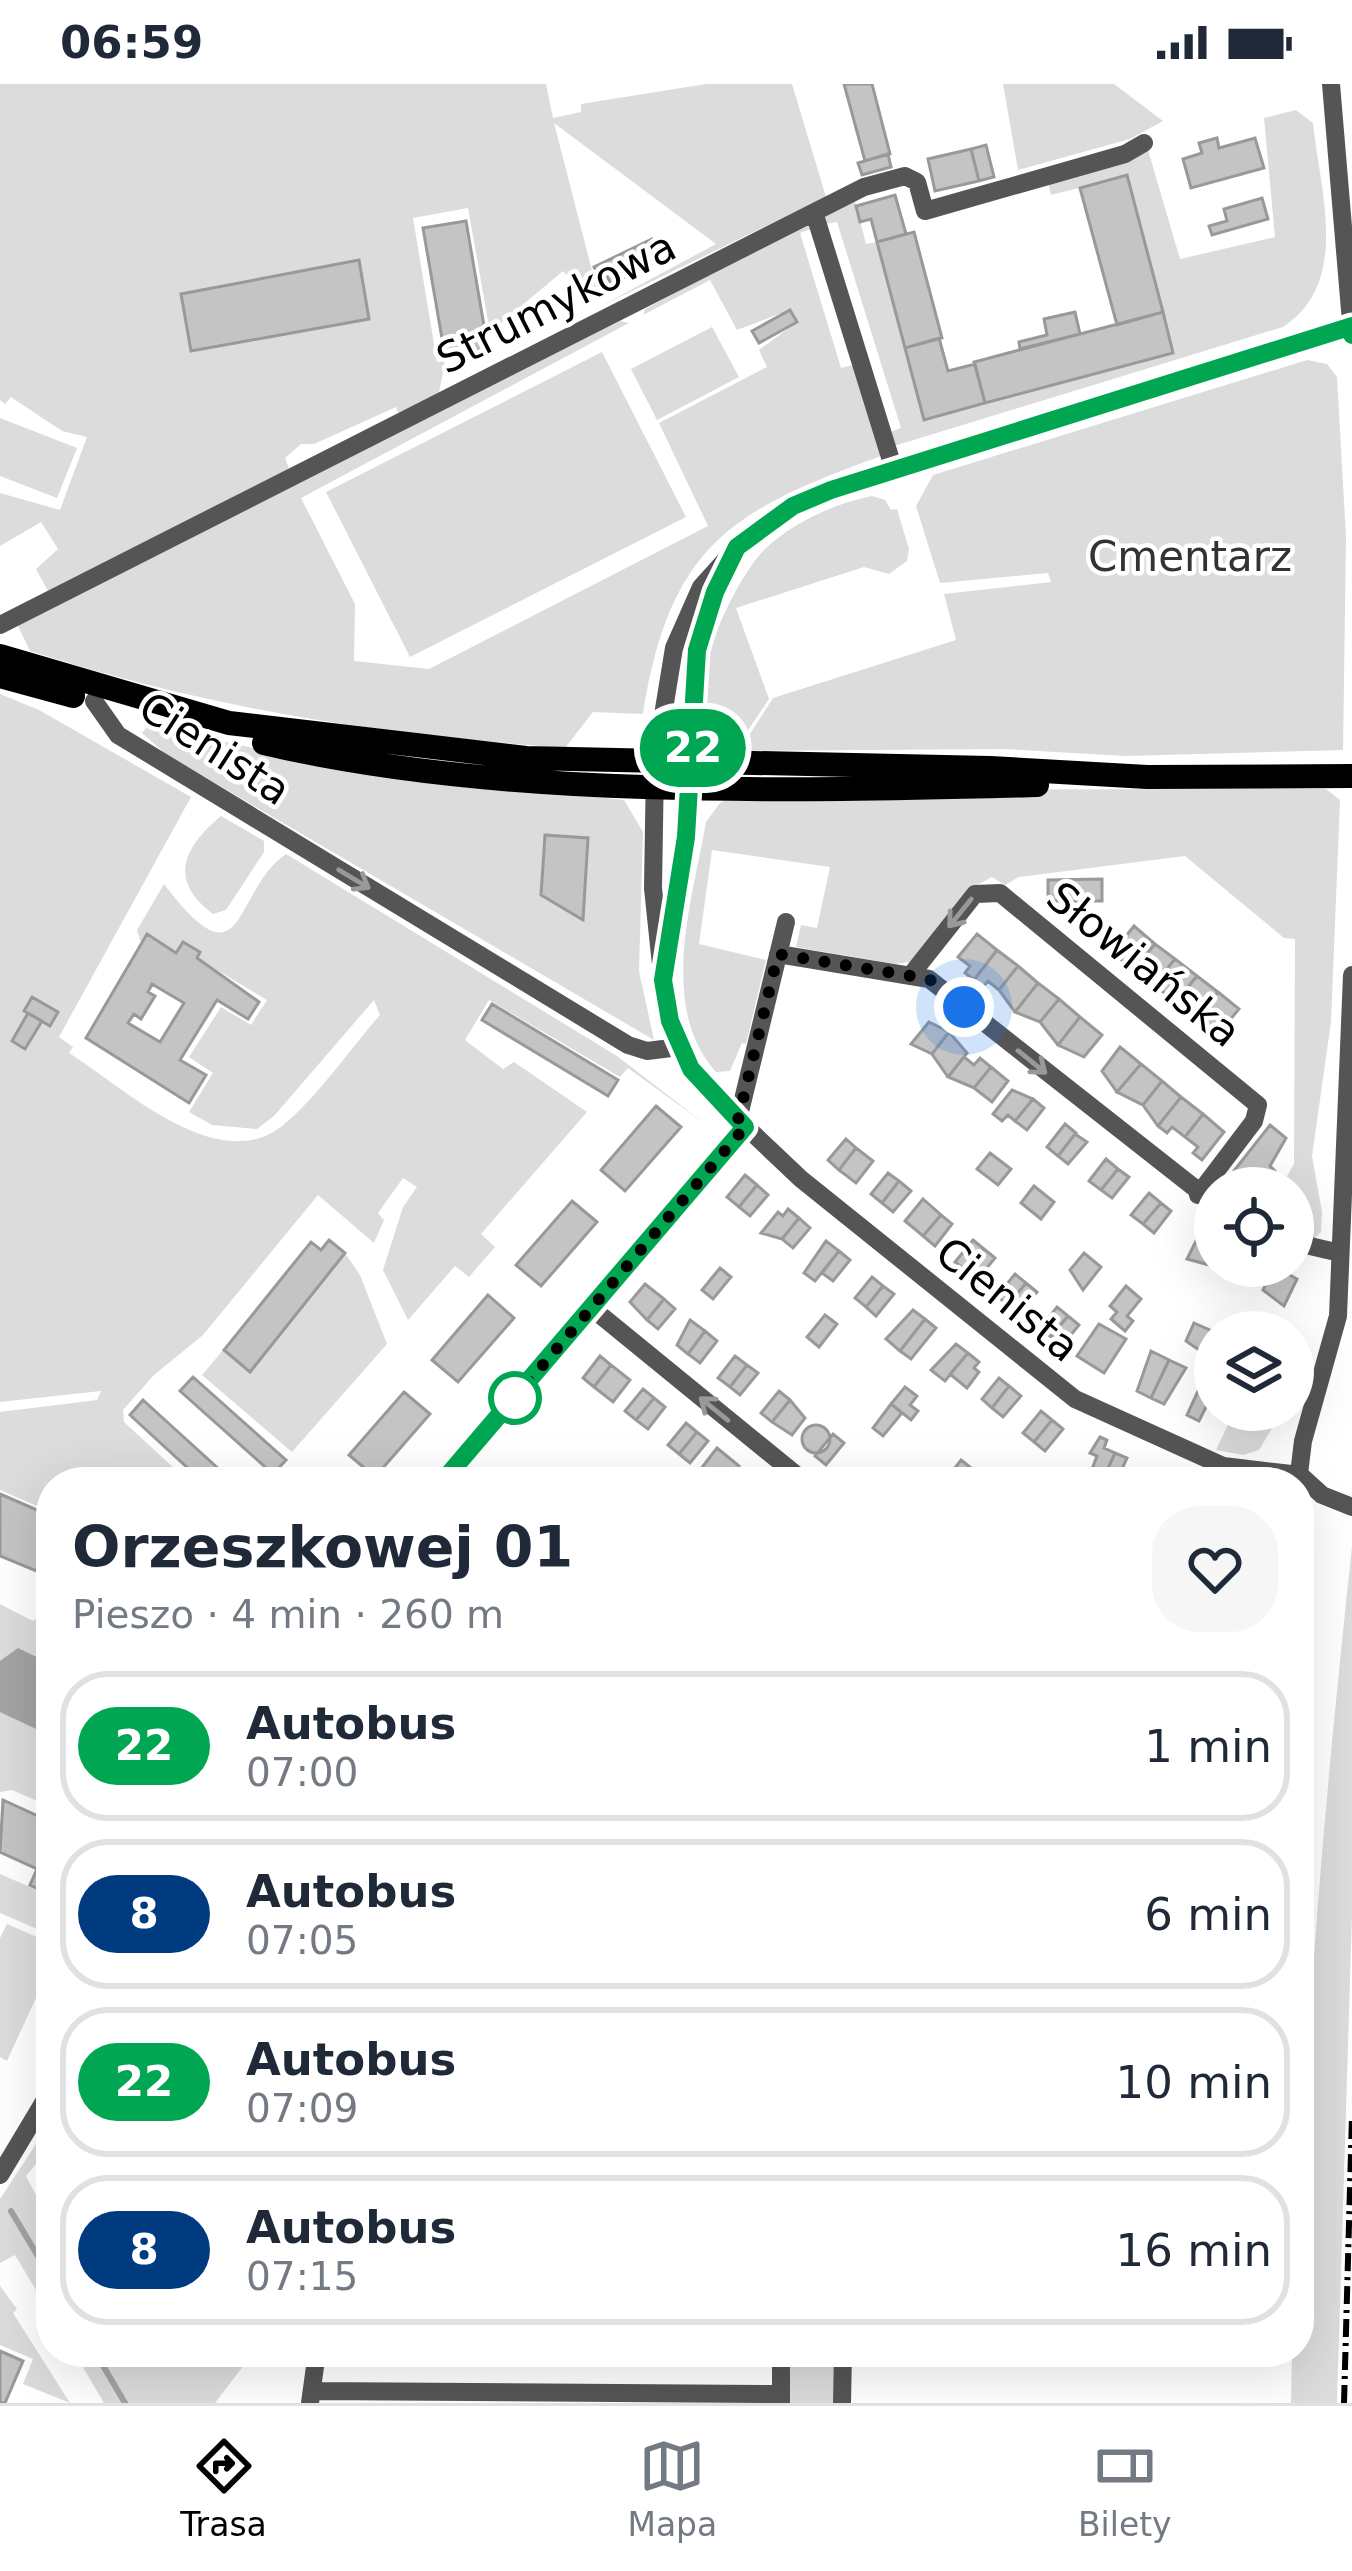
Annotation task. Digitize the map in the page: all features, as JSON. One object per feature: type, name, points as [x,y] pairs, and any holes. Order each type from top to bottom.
[{"type":"main road","points":[[0,656],[230,723],[655,774]]},
{"type":"main road","points":[[0,676],[342,759],[470,774],[655,774],[989,786],[1147,778],[1352,776]]},
{"type":"street","points":[[1331,84],[1352,330]]},
{"type":"street","name":"Strumykowa","points":[[0,625],[864,187],[905,176],[917,182],[925,211],[1125,154],[1144,143]]},
{"type":"street","points":[[814,212],[894,470]]},
{"type":"street","name":"Cienista","points":[[1229,1467],[1075,1399],[801,1179],[707,1090],[679,1047],[663,980],[653,888],[655,774],[667,678],[683,620],[700,587],[737,547],[793,506],[894,470],[1352,330]]},
{"type":"street","name":"Cienista","points":[[663,980],[692,775],[697,650],[715,592],[737,547]]},
{"type":"street","name":"Cienista","points":[[94,700],[118,735],[628,1045],[647,1051],[679,1047]]},
{"type":"street","name":"Słowiańska","points":[[910,976],[975,894],[1000,893],[1258,1105],[1254,1121],[1226,1167]]},
{"type":"street","points":[[455,1467],[593,1309],[742,1123],[785,922]]},
{"type":"street","points":[[778,954],[929,979],[1194,1189]]},
{"type":"street","points":[[1300,1467],[1303,1441],[1334,1344],[1352,975]]},
{"type":"street","points":[[1314,1247],[1340,1253]]},
{"type":"street","points":[[593,1309],[788,1467]]},
{"type":"street","name":"Cienista","points":[[1314,1489],[1352,1507]]},
{"type":"street","points":[[0,2175],[36,2115]]},
{"type":"street","points":[[315,2367],[312,2397],[781,2398],[781,2367]]},
{"type":"street","points":[[842,2403],[843,2367]]},
{"type":"green space","points":[[0,84],[546,84],[553,118],[581,112],[581,104],[706,84],[792,84],[826,197],[601,306],[716,244],[554,123],[597,290],[585,296],[563,271],[490,332],[468,208],[413,218],[437,362],[445,361],[439,393],[399,415],[396,407],[314,444],[301,444],[285,458],[290,471],[48,591],[36,569],[58,549],[41,522],[0,546],[0,493],[60,510],[87,437],[62,431],[11,397],[5,404],[0,400]]},
{"type":"green space","points":[[1003,84],[1114,84],[1163,121],[1130,139],[1018,170]]},
{"type":"green space","points":[[1296,110],[1313,123],[1326,234],[1317,286],[1304,308],[1283,327],[894,446],[890,432],[901,428],[837,222],[825,224],[823,217],[855,201],[866,244],[877,242],[924,419],[1173,353],[1127,176],[1051,195],[1048,182],[1148,150],[1180,259],[1275,237],[1264,118]]},
{"type":"green space","points":[[811,219],[814,228],[800,233],[841,368],[856,364],[884,455],[786,495],[716,542],[691,572],[671,610],[643,714],[593,712],[565,748],[494,742],[230,704],[30,651],[17,624],[620,321],[629,323],[301,498],[355,604],[354,661],[429,669],[708,526],[659,423],[767,367],[759,350],[797,322],[790,310],[737,330],[710,280],[643,315],[645,309]]},
{"type":"green space","points":[[712,327],[739,377],[657,420],[631,369]]},
{"type":"green space","points":[[602,352],[686,517],[410,657],[326,492]]},
{"type":"green space","name":"Cmentarz","points":[[1307,360],[1327,364],[1337,377],[1346,537],[1343,750],[1125,756],[1005,749],[739,751],[773,698],[956,640],[944,594],[1051,582],[1048,573],[940,583],[916,506],[933,475]]},
{"type":"green space","points":[[0,418],[77,448],[57,498],[0,476]]},
{"type":"green space","points":[[872,496],[885,500],[891,510],[897,509],[909,549],[907,561],[889,574],[864,567],[736,608],[769,699],[734,751],[713,738],[703,715],[702,687],[709,654],[735,592],[765,549],[788,531],[829,509]]},
{"type":"green space","points":[[0,694],[39,710],[191,797],[59,1037],[73,1047],[69,1053],[143,1104],[201,1134],[229,1141],[257,1139],[295,1114],[380,1015],[374,1000],[274,1116],[257,1129],[212,1125],[189,1112],[213,1073],[189,1057],[221,1007],[251,1025],[267,1000],[197,958],[200,952],[184,942],[176,953],[147,934],[141,943],[137,930],[164,884],[191,915],[210,930],[224,932],[236,923],[269,870],[286,854],[617,1056],[705,1124],[628,1068],[620,1077],[489,1000],[465,1040],[503,1069],[514,1062],[587,1112],[481,1234],[495,1247],[469,1277],[455,1266],[408,1320],[383,1270],[403,1207],[417,1187],[403,1178],[378,1213],[384,1220],[374,1243],[318,1195],[203,1335],[154,1375],[123,1410],[124,1422],[173,1467],[36,1467],[36,1506],[0,1490],[0,1412],[97,1400],[101,1391],[0,1402]]},
{"type":"green space","points":[[149,724],[339,768],[624,800],[643,832],[639,971],[654,1040],[167,755],[142,733]]},
{"type":"green space","points":[[1326,789],[1340,800],[1331,1022],[1314,1167],[1292,1167],[1295,939],[1284,938],[1185,856],[1019,877],[1005,885],[992,877],[977,885],[910,962],[895,964],[796,947],[801,925],[817,928],[830,867],[712,850],[699,944],[766,960],[746,1044],[742,1043],[730,1071],[716,1072],[698,1046],[688,1016],[684,951],[706,822],[720,803],[745,790]]},
{"type":"green space","points":[[221,816],[264,841],[264,852],[226,910],[213,914],[190,889],[186,864],[198,840]]},
{"type":"green space","points":[[1314,1167],[1322,1212],[1321,1232],[1314,1239]]},
{"type":"green space","points":[[345,1253],[360,1275],[387,1344],[292,1452],[202,1375],[223,1350],[250,1371]]},
{"type":"green space","points":[[1225,1431],[1270,1431],[1259,1450],[1243,1455],[1216,1450]]},
{"type":"green space","points":[[1352,1546],[1352,1914],[1337,2403],[1291,2403],[1292,2367],[1314,2367],[1314,1965]]},
{"type":"green space","points":[[0,1604],[36,1619],[36,1800],[12,1790],[0,1792]]},
{"type":"green space","points":[[0,1874],[36,1890],[36,1929],[0,1913]]},
{"type":"green space","points":[[7,1924],[36,1937],[36,1998],[7,2061],[0,2057],[0,1938]]},
{"type":"green space","points":[[36,2144],[36,2164],[26,2176],[36,2195],[36,2290],[15,2255],[0,2263],[0,2199]]},
{"type":"green space","points":[[0,2286],[36,2349],[36,2367],[47,2367],[70,2403],[23,2384],[33,2359],[0,2345]]},
{"type":"green space","points":[[83,2367],[243,2367],[215,2403],[104,2403]]},
{"type":"green space","points":[[787,2367],[834,2367],[834,2403],[786,2403]]},
{"type":"shaded area","points":[[18,1648],[36,1657],[36,1729],[0,1712],[0,1661]]},
{"type":"building","points":[[844,84],[872,84],[890,154],[865,161]]},
{"type":"building","points":[[1217,138],[1219,148],[1255,138],[1264,168],[1191,188],[1183,159],[1202,153],[1199,143]]},
{"type":"building","points":[[986,145],[994,177],[979,181],[971,149]]},
{"type":"building","points":[[971,149],[979,181],[935,191],[928,159]]},
{"type":"building","points":[[888,154],[891,167],[862,175],[858,163]]},
{"type":"building","points":[[1127,175],[1163,312],[1117,325],[1080,188]]},
{"type":"building","points":[[895,195],[906,234],[877,242],[871,219],[860,222],[856,206]]},
{"type":"building","points":[[1262,198],[1268,219],[1212,235],[1209,226],[1227,221],[1224,209]]},
{"type":"building","points":[[466,221],[488,349],[445,356],[423,228]]},
{"type":"building","points":[[914,232],[942,338],[905,348],[877,242]]},
{"type":"building","points":[[652,239],[662,259],[611,284],[607,277],[600,281],[594,267]]},
{"type":"building","points":[[359,260],[369,319],[191,351],[181,294]]},
{"type":"building","points":[[790,310],[797,322],[759,343],[752,331]]},
{"type":"building","points":[[1075,312],[1080,334],[1020,349],[1019,342],[1047,335],[1044,319]]},
{"type":"building","points":[[1163,312],[1173,353],[985,403],[974,362]]},
{"type":"building","points":[[939,338],[948,371],[975,364],[985,403],[924,420],[905,348]]},
{"type":"building","points":[[545,835],[588,838],[583,920],[541,895]]},
{"type":"building","points":[[1102,879],[1102,901],[1048,901],[1048,880]]},
{"type":"building","points":[[1134,926],[1155,944],[1136,967],[1111,955]]},
{"type":"building","points":[[147,934],[176,953],[183,942],[200,952],[197,958],[259,1002],[248,1019],[217,1000],[180,1060],[206,1075],[189,1103],[86,1038]],"holes":[[[152,984],[184,1003],[160,1042],[128,1023],[134,1014],[141,1019],[155,996],[148,992]]]},
{"type":"building","points":[[977,934],[997,950],[974,980],[965,973],[970,966],[958,957]]},
{"type":"building","points":[[1155,944],[1175,959],[1152,987],[1136,967]]},
{"type":"building","points":[[997,950],[1018,966],[999,990],[988,981],[983,987],[974,980]]},
{"type":"building","points":[[1175,959],[1197,976],[1178,999],[1152,987]]},
{"type":"building","points":[[1018,966],[1038,983],[1015,1012],[999,990]]},
{"type":"building","points":[[1197,976],[1218,992],[1195,1021],[1178,999]]},
{"type":"building","points":[[1038,983],[1059,999],[1040,1022],[1015,1012]]},
{"type":"building","points":[[1218,992],[1239,1009],[1219,1033],[1195,1021]]},
{"type":"building","points":[[32,997],[58,1012],[50,1026],[24,1011]]},
{"type":"building","points":[[1059,999],[1080,1017],[1058,1045],[1040,1022]]},
{"type":"building","points":[[492,1004],[618,1080],[608,1096],[482,1020]]},
{"type":"building","points":[[28,1013],[42,1021],[25,1049],[12,1041]]},
{"type":"building","points":[[1080,1017],[1102,1035],[1084,1057],[1058,1045]]},
{"type":"building","points":[[929,1022],[949,1032],[932,1054],[911,1044]]},
{"type":"building","points":[[949,1032],[967,1053],[948,1077],[932,1054]]},
{"type":"building","points":[[1120,1047],[1141,1064],[1117,1092],[1102,1071]]},
{"type":"building","points":[[964,1057],[974,1065],[980,1058],[991,1067],[974,1088],[948,1077]]},
{"type":"building","points":[[1141,1064],[1162,1081],[1143,1105],[1117,1092]]},
{"type":"building","points":[[991,1067],[1008,1081],[992,1102],[974,1088]]},
{"type":"building","points":[[1162,1081],[1181,1097],[1158,1126],[1143,1105]]},
{"type":"building","points":[[1012,1090],[1033,1099],[1015,1121],[1008,1115],[1002,1121],[993,1114]]},
{"type":"building","points":[[1181,1097],[1203,1114],[1185,1137],[1172,1127],[1167,1133],[1158,1126]]},
{"type":"building","points":[[1033,1099],[1044,1108],[1027,1130],[1015,1121]]},
{"type":"building","points":[[656,1106],[681,1127],[625,1191],[601,1170]]},
{"type":"building","points":[[1203,1114],[1224,1132],[1202,1160],[1193,1153],[1198,1147],[1185,1137]]},
{"type":"building","points":[[1065,1124],[1076,1133],[1058,1156],[1047,1147]]},
{"type":"building","points":[[1270,1125],[1286,1138],[1271,1167],[1237,1167]]},
{"type":"building","points":[[1075,1134],[1087,1142],[1068,1164],[1058,1156]]},
{"type":"building","points":[[846,1139],[856,1148],[839,1170],[828,1160]]},
{"type":"building","points":[[856,1148],[873,1161],[856,1183],[839,1170]]},
{"type":"building","points":[[990,1153],[1011,1169],[998,1185],[977,1169]]},
{"type":"building","points":[[1106,1159],[1118,1169],[1101,1190],[1089,1181]]},
{"type":"building","points":[[1118,1169],[1129,1177],[1112,1198],[1101,1190]]},
{"type":"building","points":[[888,1173],[899,1181],[882,1203],[871,1194]]},
{"type":"building","points":[[745,1175],[757,1185],[739,1207],[727,1197]]},
{"type":"building","points":[[899,1181],[911,1191],[893,1212],[882,1203]]},
{"type":"building","points":[[757,1185],[768,1195],[750,1216],[739,1207]]},
{"type":"building","points":[[1034,1186],[1054,1202],[1041,1219],[1021,1203]]},
{"type":"building","points":[[1149,1193],[1161,1203],[1143,1224],[1131,1215]]},
{"type":"building","points":[[923,1199],[941,1215],[923,1236],[905,1221]]},
{"type":"building","points":[[572,1201],[597,1222],[541,1286],[516,1265]]},
{"type":"building","points":[[1161,1203],[1171,1211],[1154,1233],[1143,1224]]},
{"type":"building","points":[[788,1209],[799,1218],[782,1239],[761,1233],[778,1212],[783,1216]]},
{"type":"building","points":[[941,1215],[952,1224],[935,1246],[923,1236]]},
{"type":"building","points":[[799,1218],[810,1228],[793,1248],[782,1239]]},
{"type":"building","points":[[329,1240],[345,1253],[250,1372],[224,1350],[311,1242],[321,1250]]},
{"type":"building","points":[[973,1240],[984,1249],[966,1271],[955,1262]]},
{"type":"building","points":[[826,1241],[839,1251],[815,1281],[804,1273]]},
{"type":"building","points":[[984,1249],[995,1258],[977,1280],[966,1271]]},
{"type":"building","points":[[839,1251],[850,1260],[833,1281],[822,1273]]},
{"type":"building","points":[[1084,1253],[1101,1267],[1083,1290],[1070,1270]]},
{"type":"building","points":[[720,1268],[731,1277],[713,1299],[702,1290]]},
{"type":"building","points":[[1015,1274],[1026,1283],[1008,1305],[997,1296]]},
{"type":"building","points":[[872,1277],[883,1286],[866,1307],[855,1298]]},
{"type":"building","points":[[1026,1283],[1037,1292],[1019,1314],[1008,1305]]},
{"type":"building","points":[[645,1284],[664,1299],[647,1320],[630,1302]]},
{"type":"building","points":[[883,1286],[894,1294],[876,1316],[866,1307]]},
{"type":"building","points":[[1126,1286],[1141,1299],[1127,1316],[1133,1321],[1125,1331],[1111,1319],[1117,1312],[1110,1306]]},
{"type":"building","points":[[1264,1287],[1293,1287],[1284,1306]]},
{"type":"building","points":[[488,1295],[514,1318],[458,1382],[432,1360]]},
{"type":"building","points":[[664,1299],[675,1309],[658,1329],[647,1320]]},
{"type":"building","points":[[1057,1307],[1068,1316],[1051,1337],[1040,1328]]},
{"type":"building","points":[[913,1310],[925,1319],[900,1351],[886,1339]]},
{"type":"building","points":[[825,1315],[837,1324],[819,1347],[807,1337]]},
{"type":"building","points":[[1068,1316],[1079,1325],[1062,1346],[1051,1337]]},
{"type":"building","points":[[925,1319],[936,1328],[911,1359],[900,1351]]},
{"type":"building","points":[[690,1320],[705,1331],[688,1354],[677,1345]]},
{"type":"building","points":[[1194,1323],[1194,1346],[1186,1341]]},
{"type":"building","points":[[1099,1324],[1126,1339],[1104,1373],[1077,1356]]},
{"type":"building","points":[[705,1331],[717,1341],[700,1363],[688,1354]]},
{"type":"building","points":[[956,1344],[968,1353],[945,1381],[931,1370]]},
{"type":"building","points":[[1151,1351],[1169,1360],[1151,1398],[1137,1391]]},
{"type":"building","points":[[968,1353],[979,1362],[974,1368],[979,1372],[967,1388],[950,1374]]},
{"type":"building","points":[[600,1356],[611,1365],[594,1387],[583,1378]]},
{"type":"building","points":[[735,1356],[747,1365],[730,1387],[718,1378]]},
{"type":"building","points":[[1169,1360],[1186,1368],[1164,1404],[1151,1398]]},
{"type":"building","points":[[611,1365],[630,1380],[613,1402],[594,1387]]},
{"type":"building","points":[[747,1365],[758,1373],[740,1395],[730,1387]]},
{"type":"building","points":[[193,1377],[286,1460],[280,1467],[265,1467],[180,1391]]},
{"type":"building","points":[[999,1378],[1009,1386],[992,1408],[982,1399]]},
{"type":"building","points":[[1009,1386],[1021,1396],[1003,1417],[992,1408]]},
{"type":"building","points":[[905,1387],[917,1396],[910,1405],[918,1411],[911,1420],[891,1404]]},
{"type":"building","points":[[643,1389],[654,1398],[636,1420],[625,1411]]},
{"type":"building","points":[[779,1391],[790,1400],[772,1422],[761,1413]]},
{"type":"building","points":[[404,1392],[430,1414],[384,1467],[363,1467],[349,1455]]},
{"type":"building","points":[[654,1398],[665,1407],[648,1429],[636,1420]]},
{"type":"building","points":[[143,1400],[217,1467],[187,1467],[130,1415]]},
{"type":"building","points":[[790,1400],[805,1418],[792,1435],[772,1422]]},
{"type":"building","points":[[891,1404],[902,1413],[883,1436],[873,1428]]},
{"type":"building","points":[[1041,1411],[1052,1420],[1034,1442],[1023,1433]]},
{"type":"building","points":[[1052,1420],[1063,1429],[1045,1451],[1034,1442]]},
{"type":"building","points":[[686,1423],[697,1432],[679,1454],[668,1445]]},
{"type":"building","points":[[816,1425],[826,1429],[830,1439],[826,1449],[816,1453],[806,1449],[802,1439],[806,1429]]},
{"type":"building","points":[[697,1432],[708,1441],[690,1463],[679,1454]]},
{"type":"building","points":[[833,1434],[844,1443],[826,1465],[815,1456]]},
{"type":"building","points":[[1100,1437],[1107,1440],[1104,1448],[1115,1453],[1109,1467],[1093,1467],[1097,1456],[1090,1453]]},
{"type":"building","points":[[717,1448],[739,1466],[738,1467],[702,1467]]},
{"type":"building","points":[[1115,1453],[1127,1458],[1123,1467],[1109,1467]]},
{"type":"building","points":[[0,1494],[36,1510],[36,1571],[0,1556]]},
{"type":"building","points":[[3,1800],[36,1815],[36,1869],[0,1852]]},
{"type":"building","points":[[0,2351],[23,2361],[5,2403],[0,2403]]},
{"type":"waterway","points":[[11,2211],[36,2253]]},
{"type":"waterway","points":[[104,2367],[125,2403]]},
{"type":"railway","points":[[1344,2403],[1352,2116]]},
{"type":"bus line","name":"22","points":[[455,1467],[745,1127],[691,1069],[670,1021],[663,980],[686,837],[697,650],[715,592],[737,547],[793,506],[831,490],[1352,326],[1352,335]]},
{"type":"route","points":[[515,1398],[745,1127],[738,1120],[778,954],[929,979],[964,1007]]}]
